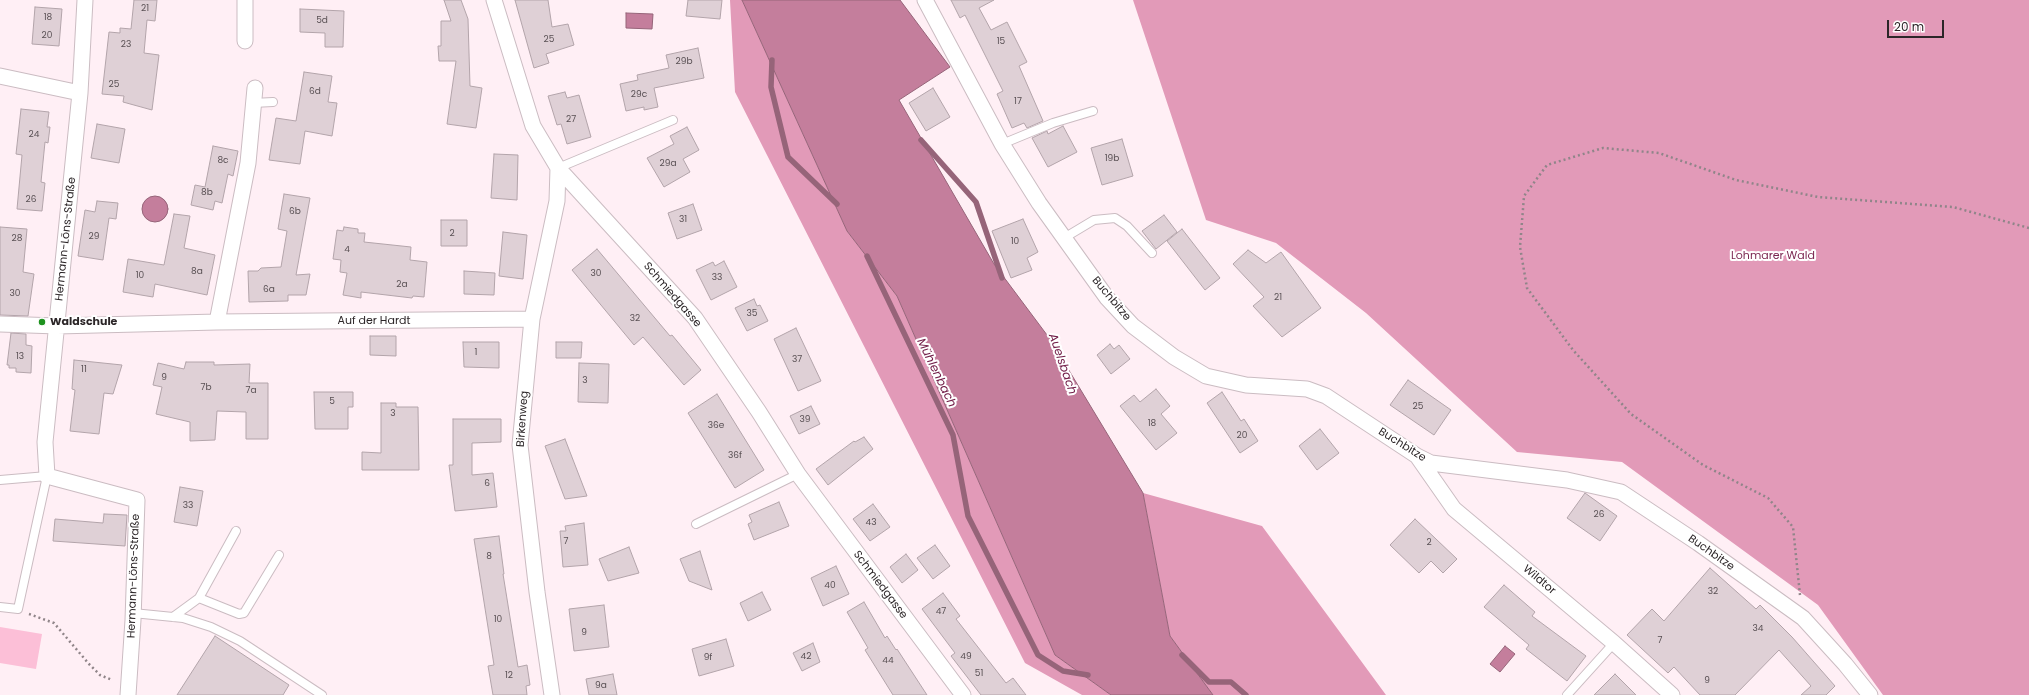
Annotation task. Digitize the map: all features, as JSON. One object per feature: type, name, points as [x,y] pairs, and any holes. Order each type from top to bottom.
[{"type":"street","name":"Hermann-Löns-Straße","points":[[85,0],[80,93],[45,442],[47,476],[137,500],[133,613],[128,688]]},
{"type":"street","points":[[245,41],[246,0]]},
{"type":"street","name":"Schmiedgasse","points":[[494,0],[533,126],[558,168],[695,318],[759,412],[798,474],[963,695]]},
{"type":"street","name":"Buchbitze","points":[[925,0],[1002,144],[1038,204],[1107,298],[1133,326],[1174,357],[1206,376],[1246,385],[1307,389],[1326,396],[1417,456],[1432,463],[1494,469],[1567,480],[1621,492],[1698,543],[1803,618],[1846,664],[1870,695]]},
{"type":"street","points":[[0,76],[80,93]]},
{"type":"street","points":[[217,322],[248,163],[255,88]]},
{"type":"street","name":"Birkenweg","points":[[552,695],[537,592],[520,445],[532,320],[557,201],[558,168]]},
{"type":"street","name":"Auf der Hardt","points":[[0,324],[57,326],[217,322],[532,320]]},
{"type":"street","name":"Wildtor","points":[[1417,456],[1454,509],[1614,643],[1672,695]]},
{"type":"lane","points":[[253,103],[273,102]]},
{"type":"lane","points":[[1002,144],[1053,123],[1093,111]]},
{"type":"lane","points":[[558,168],[673,120]]},
{"type":"lane","points":[[1064,238],[1094,220],[1115,218],[1127,226],[1152,253]]},
{"type":"lane","points":[[696,524],[798,474]]},
{"type":"lane","points":[[0,480],[47,476],[18,609],[0,607]]},
{"type":"lane","points":[[173,617],[199,598],[236,531]]},
{"type":"lane","points":[[199,598],[239,614],[244,613],[279,555]]},
{"type":"lane","points":[[133,613],[173,617],[211,627],[240,641],[322,695]]},
{"type":"lane","points":[[1567,695],[1614,643]]},
{"type":"path","points":[[1803,618],[1793,527],[1768,498],[1703,465],[1631,414],[1573,350],[1527,288],[1520,247],[1524,196],[1547,165],[1603,148],[1659,152],[1736,180],[1818,197],[1954,207],[2029,228]]},
{"type":"path","points":[[18,609],[54,624],[100,675],[128,688]]},
{"type":"shaded area","points":[[0,627],[42,634],[36,669],[0,663]]},
{"type":"green space","points":[[730,0],[742,0],[847,231],[897,296],[1055,655],[1111,695],[1082,695],[1025,663],[735,92]]},
{"type":"green space","name":"Lohmarer Wald","points":[[1133,0],[2029,0],[2029,695],[1883,695],[1818,605],[1622,462],[1517,452],[1366,313],[1276,243],[1206,220]]},
{"type":"green space","points":[[1143,493],[1262,526],[1386,695],[1213,695],[1170,636]]},
{"type":"water","points":[[742,0],[900,0],[950,67],[899,100],[994,264],[1050,339],[1143,493],[1170,636],[1213,695],[1111,695],[1055,655],[897,296],[847,231]]},
{"type":"water","points":[[626,13],[653,14],[652,29],[626,28]]},
{"type":"water","points":[[155,196],[164,200],[168,209],[164,218],[155,222],[146,218],[142,209],[146,200]]},
{"type":"water","points":[[1505,646],[1515,654],[1500,672],[1490,664]]},
{"type":"building","points":[[134,0],[157,0],[155,21],[147,20],[144,53],[159,55],[152,110],[123,102],[124,96],[102,94],[109,32],[120,33],[120,28],[131,29]]},
{"type":"building","points":[[444,0],[461,0],[468,19],[470,86],[482,88],[476,128],[447,124],[456,61],[439,61],[438,46],[441,46],[441,21],[451,21]]},
{"type":"building","points":[[515,0],[548,0],[552,27],[568,24],[574,45],[546,54],[549,63],[534,68]]},
{"type":"building","points":[[688,0],[722,0],[720,19],[686,16]]},
{"type":"building","points":[[951,0],[994,0],[979,8],[991,30],[1007,22],[1027,62],[1019,66],[1043,121],[1027,128],[1024,123],[1012,128],[997,94],[1003,91],[965,15],[960,18]]},
{"type":"building","points":[[35,7],[62,9],[59,46],[32,44]]},
{"type":"building","points":[[300,9],[344,11],[343,47],[325,47],[325,33],[300,32]]},
{"type":"building","points":[[698,48],[704,78],[654,88],[658,107],[644,110],[644,107],[626,111],[620,84],[638,80],[637,75],[669,68],[666,55]]},
{"type":"building","points":[[304,72],[332,76],[328,102],[337,103],[332,136],[305,131],[300,164],[269,160],[276,118],[296,121]]},
{"type":"building","points":[[933,88],[950,117],[926,131],[909,103]]},
{"type":"building","points":[[565,92],[567,98],[579,95],[591,137],[567,144],[561,124],[557,125],[548,96]]},
{"type":"building","points":[[21,109],[49,112],[47,127],[50,127],[48,143],[45,142],[41,182],[45,183],[42,211],[17,209],[22,155],[16,154]]},
{"type":"building","points":[[97,124],[125,129],[119,163],[91,158]]},
{"type":"building","points":[[1063,126],[1077,152],[1048,167],[1032,138],[1047,131],[1048,134]]},
{"type":"building","points":[[687,127],[699,150],[683,159],[690,172],[664,187],[647,158],[674,144],[670,136]]},
{"type":"building","points":[[1122,139],[1133,176],[1102,185],[1091,148]]},
{"type":"building","points":[[213,146],[238,151],[233,176],[228,174],[222,203],[215,201],[213,210],[191,205],[195,185],[205,187]]},
{"type":"building","points":[[494,154],[518,155],[517,200],[491,198]]},
{"type":"building","points":[[284,194],[310,198],[296,275],[310,274],[306,295],[288,295],[288,301],[249,302],[248,271],[258,271],[261,268],[281,267],[287,231],[278,229]]},
{"type":"building","points":[[97,201],[118,203],[116,219],[109,218],[103,260],[78,256],[85,210],[95,212]]},
{"type":"building","points":[[693,204],[702,230],[677,239],[668,213]]},
{"type":"building","points":[[174,214],[190,216],[184,248],[215,255],[207,295],[155,284],[153,297],[123,292],[128,259],[164,265]]},
{"type":"building","points":[[1164,215],[1177,232],[1156,249],[1142,231]]},
{"type":"building","points":[[1023,219],[1038,252],[1027,258],[1032,270],[1011,278],[992,231]]},
{"type":"building","points":[[441,220],[467,220],[467,246],[441,246]]},
{"type":"building","points":[[0,227],[27,229],[23,272],[34,274],[28,316],[0,315]]},
{"type":"building","points":[[344,227],[358,229],[358,233],[365,233],[364,242],[411,247],[410,260],[427,262],[424,297],[413,296],[412,298],[361,292],[361,298],[343,295],[347,273],[340,272],[341,260],[333,259],[337,230],[343,231]]},
{"type":"building","points":[[1182,229],[1220,278],[1205,290],[1167,241]]},
{"type":"building","points":[[503,232],[527,235],[523,279],[499,276]]},
{"type":"building","points":[[597,249],[670,336],[672,335],[701,370],[684,385],[643,337],[634,345],[572,270]]},
{"type":"building","points":[[1248,250],[1266,263],[1281,252],[1321,308],[1282,337],[1253,306],[1264,297],[1233,264]]},
{"type":"building","points":[[724,261],[737,287],[711,300],[696,270],[713,262],[715,266]]},
{"type":"building","points":[[464,271],[495,273],[494,295],[464,294]]},
{"type":"building","points":[[754,299],[757,306],[760,305],[768,321],[747,331],[735,308]]},
{"type":"building","points":[[796,328],[821,381],[798,391],[774,339]]},
{"type":"building","points":[[11,333],[26,334],[26,345],[32,346],[31,373],[16,372],[16,368],[9,368],[9,365],[7,365]]},
{"type":"building","points":[[370,336],[396,336],[396,356],[370,355]]},
{"type":"building","points":[[463,342],[499,342],[499,368],[464,367]]},
{"type":"building","points":[[556,342],[582,342],[581,358],[556,358]]},
{"type":"building","points":[[1110,344],[1114,349],[1119,345],[1130,359],[1111,374],[1097,355]]},
{"type":"building","points":[[74,360],[122,365],[113,394],[104,393],[99,434],[70,431],[75,390],[72,389]]},
{"type":"building","points":[[186,362],[214,362],[214,365],[250,364],[249,383],[268,383],[268,439],[246,439],[246,412],[217,411],[215,440],[190,441],[190,422],[156,414],[162,387],[153,385],[158,363],[184,369]]},
{"type":"building","points":[[579,363],[609,364],[608,403],[578,402]]},
{"type":"building","points":[[1408,380],[1451,410],[1434,435],[1390,405]]},
{"type":"building","points":[[1156,389],[1170,406],[1161,414],[1177,433],[1156,450],[1120,406],[1134,395],[1140,402]]},
{"type":"building","points":[[314,392],[353,392],[353,407],[348,407],[348,429],[315,429]]},
{"type":"building","points":[[1222,392],[1241,421],[1244,419],[1258,441],[1240,453],[1207,403]]},
{"type":"building","points":[[717,394],[764,470],[735,488],[688,413]]},
{"type":"building","points":[[381,403],[396,403],[396,407],[418,407],[419,470],[362,470],[362,452],[381,453]]},
{"type":"building","points":[[811,406],[820,424],[799,434],[790,416]]},
{"type":"building","points":[[453,419],[501,419],[501,442],[472,443],[472,475],[493,473],[497,507],[455,511],[449,465],[453,465]]},
{"type":"building","points":[[1320,429],[1339,453],[1317,470],[1299,446]]},
{"type":"building","points":[[864,437],[873,449],[828,485],[816,469],[854,441],[855,442]]},
{"type":"building","points":[[565,439],[587,496],[565,499],[545,446]]},
{"type":"building","points":[[180,487],[203,491],[197,526],[174,522]]},
{"type":"building","points":[[1585,493],[1617,516],[1600,541],[1567,518]]},
{"type":"building","points":[[779,502],[789,526],[754,540],[748,524],[752,522],[749,515]]},
{"type":"building","points":[[873,504],[890,527],[870,541],[853,519]]},
{"type":"building","points":[[104,514],[127,515],[125,546],[53,541],[55,519],[103,523]]},
{"type":"building","points":[[1415,519],[1457,559],[1443,573],[1431,561],[1419,573],[1390,545]]},
{"type":"building","points":[[584,523],[588,565],[563,567],[560,531],[566,531],[565,526]]},
{"type":"building","points":[[499,536],[503,574],[518,667],[527,665],[530,685],[526,686],[527,695],[493,695],[488,666],[494,665],[474,539]]},
{"type":"building","points":[[935,545],[950,566],[933,579],[917,558]]},
{"type":"building","points":[[629,547],[639,573],[608,581],[599,559]]},
{"type":"building","points":[[700,551],[712,590],[689,581],[680,559]]},
{"type":"building","points":[[906,554],[918,570],[902,583],[890,567]]},
{"type":"building","points":[[836,566],[849,594],[823,606],[811,578]]},
{"type":"building","points":[[1710,568],[1756,609],[1760,605],[1792,637],[1835,686],[1826,695],[1801,695],[1811,686],[1779,650],[1735,695],[1700,695],[1674,667],[1668,673],[1627,635],[1652,609],[1664,621]]},
{"type":"building","points":[[1504,585],[1535,612],[1532,616],[1586,656],[1567,681],[1526,649],[1529,645],[1484,607]]},
{"type":"building","points":[[762,592],[771,610],[748,621],[740,603]]},
{"type":"building","points":[[943,593],[960,616],[956,619],[1006,683],[1013,678],[1026,695],[981,695],[951,656],[955,653],[922,609]]},
{"type":"building","points":[[864,602],[885,638],[887,636],[896,650],[897,649],[927,695],[893,695],[865,650],[868,648],[847,612]]},
{"type":"building","points":[[604,605],[609,647],[574,651],[569,609]]},
{"type":"building","points":[[215,636],[289,685],[283,695],[177,695]]},
{"type":"building","points":[[726,639],[734,666],[699,676],[692,649]]},
{"type":"building","points":[[813,643],[820,662],[802,671],[793,653]]},
{"type":"building","points":[[613,674],[617,695],[589,695],[586,679]]},
{"type":"building","points":[[1615,674],[1636,695],[1594,695]]},
{"type":"waterway","name":"Mühlenbach","points":[[772,60],[771,87],[788,157],[837,204]]},
{"type":"waterway","name":"Auelsbach","points":[[921,140],[976,202],[1002,278]]},
{"type":"waterway","name":"Mühlenbach","points":[[867,256],[953,435],[968,516],[1038,655],[1063,671],[1088,675]]},
{"type":"waterway","name":"Auelsbach","points":[[1182,655],[1209,682],[1231,682],[1246,695]]},
{"type":"place","name":"Waldschule","points":[[42,322]]}]
